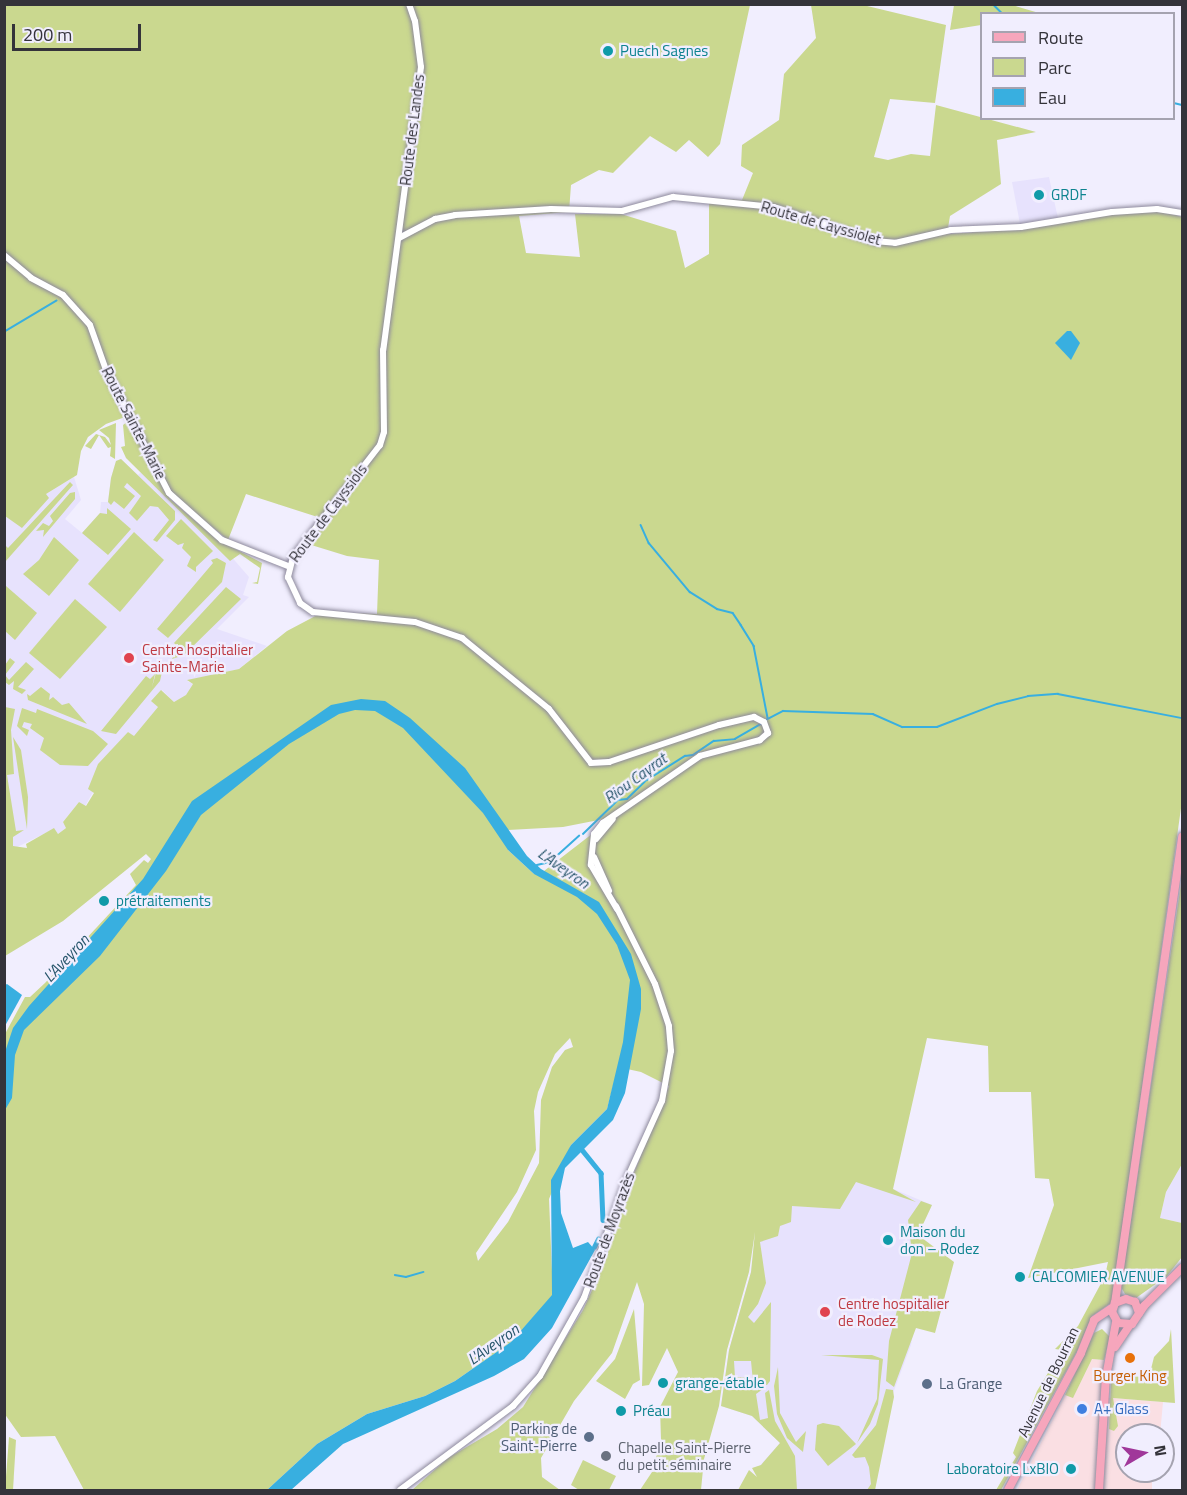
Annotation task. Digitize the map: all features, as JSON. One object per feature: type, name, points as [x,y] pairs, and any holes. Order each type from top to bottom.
[{"type":"main road","points":[[1100,1491],[1106,1386],[1114,1305],[1182,837]]},
{"type":"main road","points":[[1114,1305],[1154,1291],[1182,1266]]},
{"type":"main road","points":[[1106,1386],[1117,1343],[1139,1313],[1182,1266]]},
{"type":"main road","points":[[1118,1280],[1119,1291],[1130,1300],[1139,1313]]},
{"type":"main road","name":"Avenue de Bourran","points":[[1008,1491],[1081,1353],[1095,1318],[1114,1305]]},
{"type":"main road","name":"Avenue de Bourran","points":[[1095,1318],[1114,1320]]},
{"type":"main road","points":[[1114,1320],[1130,1325]]},
{"type":"street","name":"Route des Landes","points":[[401,221],[420,67],[415,21],[409,4]]},
{"type":"street","name":"Route de Cayssiolet","points":[[399,238],[435,219],[455,215],[568,209],[622,211],[673,197],[756,203],[874,241],[895,243],[951,230],[1021,227],[1140,210],[1182,213]]},
{"type":"street","name":"Route de Cayssiols","points":[[401,221],[383,350],[384,432],[380,445],[288,566],[294,595],[313,612],[415,622],[462,638],[549,709],[591,763],[609,762],[686,732],[754,717],[761,720]]},
{"type":"street","name":"Route Sainte-Marie","points":[[4,255],[31,278],[63,295],[90,325],[110,380],[169,493],[222,540],[288,566]]},
{"type":"street","name":"Route de Moyrazès","points":[[400,1491],[513,1406],[540,1376],[584,1298],[626,1181],[662,1101],[671,1051],[666,1014],[595,863],[592,845],[618,814],[700,756],[760,740],[768,733],[767,726],[761,720]]},
{"type":"shaded area","points":[[1049,177],[1059,223],[1021,229],[1012,182]]},
{"type":"shaded area","name":"Centre hospitalier Sainte-Marie","points":[[121,459],[138,475],[149,464],[170,499],[216,539],[249,577],[243,595],[249,597],[217,629],[267,646],[239,669],[187,681],[193,684],[186,696],[174,702],[162,690],[158,707],[134,737],[128,732],[85,806],[79,802],[63,822],[67,827],[58,834],[54,829],[13,849],[4,790],[4,511],[22,524],[46,494],[74,477],[81,500],[65,519],[82,533],[100,513],[101,502],[108,502],[116,461]]},
{"type":"shaded area","name":"Centre hospitalier de Rodez","points":[[804,1152],[932,1205],[918,1235],[929,1243],[911,1345],[892,1396],[875,1490],[760,1490],[756,1470],[780,1443],[752,1416],[721,1406],[729,1350],[751,1272],[756,1232]]},
{"type":"shaded area","points":[[1182,1164],[1182,1223],[1160,1218],[1166,1192]]},
{"type":"shaded area","points":[[1092,1359],[1104,1360],[1101,1397],[1163,1402],[1161,1423],[1115,1423],[1115,1483],[1152,1483],[1152,1490],[1017,1490],[1065,1395],[1073,1397]]},
{"type":"green space","points":[[5,5],[750,5],[720,144],[708,157],[689,140],[676,152],[650,136],[613,173],[599,170],[571,185],[569,212],[519,216],[526,253],[580,257],[575,214],[621,214],[676,231],[685,268],[709,254],[709,198],[742,200],[753,173],[741,166],[742,145],[779,120],[784,74],[816,38],[811,5],[863,5],[946,25],[935,103],[890,99],[874,157],[888,160],[911,154],[930,156],[936,105],[980,117],[980,120],[992,120],[1036,132],[997,140],[1001,184],[950,216],[947,234],[1021,229],[1100,215],[1162,211],[1182,217],[1182,801],[1112,1302],[1092,1316],[1077,1351],[1001,1490],[996,1490],[1016,1457],[1013,1453],[1037,1391],[1062,1350],[1055,1349],[1078,1326],[1105,1276],[1108,1262],[1028,1278],[1054,1205],[1049,1179],[1035,1178],[1031,1092],[989,1092],[988,1046],[927,1038],[893,1189],[916,1202],[856,1182],[840,1209],[792,1206],[791,1222],[780,1226],[778,1236],[760,1242],[766,1283],[758,1304],[748,1317],[754,1323],[771,1302],[770,1381],[767,1385],[753,1382],[751,1361],[734,1361],[735,1377],[748,1378],[752,1385],[763,1389],[756,1394],[760,1420],[768,1418],[765,1393],[769,1390],[775,1421],[795,1456],[797,1490],[738,1490],[749,1470],[757,1477],[752,1468],[761,1465],[780,1443],[752,1416],[721,1406],[729,1350],[751,1272],[755,1232],[749,1272],[727,1350],[719,1406],[704,1459],[701,1490],[640,1490],[652,1472],[661,1440],[660,1407],[678,1372],[667,1348],[649,1385],[642,1386],[644,1304],[637,1282],[612,1353],[574,1401],[541,1458],[542,1477],[560,1490],[412,1490],[448,1458],[497,1429],[523,1407],[583,1310],[606,1259],[625,1195],[669,1086],[641,1072],[618,1067],[607,1109],[571,1145],[549,1199],[553,1295],[511,1342],[455,1381],[425,1396],[367,1414],[317,1444],[267,1490],[84,1490],[55,1436],[21,1437],[4,1413],[5,1034],[25,997],[30,997],[45,983],[136,885],[130,874],[144,860],[148,863],[151,859],[146,854],[63,921],[5,956],[5,707],[15,709],[11,730],[14,774],[7,775],[16,831],[24,830],[13,837],[13,846],[27,848],[26,844],[54,828],[58,834],[66,828],[63,822],[79,802],[86,806],[94,793],[88,789],[98,764],[128,732],[134,736],[158,707],[151,701],[161,690],[174,702],[186,695],[193,684],[187,680],[239,669],[287,631],[323,612],[377,614],[379,560],[347,556],[308,544],[327,520],[246,494],[228,540],[172,494],[129,412],[118,401],[125,417],[106,424],[88,437],[81,451],[77,475],[46,494],[49,498],[22,528],[5,516]],"holes":[[[614,817],[544,871],[534,874],[508,850],[507,830],[563,827]],[[570,1038],[573,1047],[565,1050],[552,1067],[541,1100],[539,1163],[508,1222],[478,1261],[476,1253],[517,1192],[536,1150],[534,1111],[538,1092],[555,1054]]]},
{"type":"green space","points":[[954,5],[1012,5],[1036,12],[980,12],[980,25],[950,30]]},
{"type":"green space","points":[[127,422],[170,499],[216,539],[262,563],[258,584],[252,583],[257,582],[260,568],[240,554],[230,561],[126,458],[121,447],[125,446],[123,425]]},
{"type":"green space","points":[[116,423],[115,459],[110,456],[111,447],[108,448],[99,435],[105,437],[111,445],[109,438],[99,430]]},
{"type":"green space","points":[[96,434],[99,435],[91,449],[85,446]]},
{"type":"green space","points":[[121,459],[175,511],[175,520],[157,542],[153,540],[169,520],[158,507],[150,506],[137,521],[129,513],[141,496],[127,483],[124,487],[135,496],[124,509],[114,501],[111,505],[108,502],[116,461]]},
{"type":"green space","points":[[70,482],[73,485],[5,562],[5,545],[8,548]]},
{"type":"green space","points":[[75,492],[75,499],[43,537],[44,530],[36,531],[43,523],[49,526],[53,521],[50,516],[70,493]]},
{"type":"green space","points":[[107,508],[131,529],[108,555],[82,533],[100,513],[107,514]]},
{"type":"green space","points":[[181,519],[213,551],[196,567],[196,572],[187,566],[191,557],[182,548],[184,543],[178,545],[166,536]]},
{"type":"green space","points":[[134,532],[164,560],[120,612],[88,584]]},
{"type":"green space","points":[[54,537],[79,560],[49,596],[23,574],[39,560]]},
{"type":"green space","points":[[217,558],[226,563],[222,582],[168,638],[157,629],[213,563],[211,560]]},
{"type":"green space","points":[[6,586],[37,613],[15,640],[5,631]]},
{"type":"green space","points":[[226,587],[241,599],[184,655],[172,659],[178,647],[174,643]]},
{"type":"green space","points":[[75,599],[107,627],[60,679],[29,653]]},
{"type":"green space","points":[[10,658],[15,662],[5,675],[5,665]]},
{"type":"green space","points":[[26,662],[34,669],[18,687],[26,690],[22,694],[13,689],[14,681],[9,685],[5,682],[5,675],[9,680]]},
{"type":"green space","points":[[162,672],[160,681],[116,734],[101,731],[146,676],[150,679],[155,674],[152,687],[156,673]]},
{"type":"green space","points":[[41,687],[50,694],[49,700],[53,697],[62,705],[69,703],[87,724],[28,700],[27,694],[30,696]]},
{"type":"green space","points":[[22,708],[36,713],[37,709],[93,731],[108,744],[88,766],[60,765],[40,750],[44,738],[30,728],[32,724],[24,722],[22,727],[29,730],[27,736],[17,726]]},
{"type":"green space","points":[[13,737],[21,750],[28,797],[27,829]]},
{"type":"green space","points":[[1182,877],[1182,1164],[1166,1192],[1160,1218],[1182,1223],[1182,1257],[1167,1276],[1136,1298],[1125,1294],[1121,1287]]},
{"type":"green space","points":[[921,1201],[932,1205],[918,1235],[954,1262],[935,1333],[916,1328],[894,1387],[886,1381],[889,1341],[912,1253],[908,1220]]},
{"type":"green space","points":[[634,1309],[640,1380],[633,1384],[625,1399],[596,1381],[615,1359]]},
{"type":"green space","points":[[1102,1329],[1110,1337],[1104,1360],[1092,1359],[1073,1398],[1065,1395],[1094,1333]]},
{"type":"green space","points":[[1171,1329],[1175,1403],[1113,1398],[1117,1423],[1115,1423],[1114,1431],[1109,1429],[1111,1382],[1119,1376],[1149,1377],[1154,1357],[1169,1341]]},
{"type":"green space","points":[[821,1355],[872,1355],[883,1359],[878,1404],[870,1424],[857,1443],[877,1399],[879,1360]]},
{"type":"green space","points":[[778,1367],[780,1413],[796,1442],[806,1431],[803,1452],[787,1438],[777,1414],[774,1386]]},
{"type":"green space","points":[[886,1389],[893,1390],[894,1397],[875,1490],[867,1490],[871,1484],[865,1457],[855,1458],[852,1455],[876,1425]]},
{"type":"green space","points":[[823,1423],[839,1426],[856,1444],[828,1466],[815,1450],[817,1425]]},
{"type":"green space","points":[[9,1437],[16,1440],[13,1490],[5,1490]]},
{"type":"green space","points":[[583,1460],[616,1476],[609,1490],[579,1490],[571,1485]]},
{"type":"water","points":[[1067,331],[1071,331],[1080,343],[1071,360],[1055,343]]},
{"type":"water","points":[[361,699],[385,701],[410,718],[465,768],[527,856],[541,869],[599,902],[631,954],[641,989],[641,1009],[625,1093],[613,1120],[565,1168],[560,1191],[561,1213],[573,1248],[588,1242],[595,1250],[552,1328],[524,1359],[494,1376],[343,1444],[291,1490],[267,1490],[317,1444],[367,1414],[425,1396],[455,1381],[511,1342],[552,1295],[551,1180],[571,1145],[607,1109],[623,1042],[630,980],[617,945],[597,914],[577,897],[534,874],[508,850],[483,813],[403,728],[375,711],[355,710],[339,714],[289,744],[201,815],[166,871],[100,956],[24,1030],[15,1055],[12,1098],[5,1110],[5,1052],[13,1028],[29,1006],[143,879],[192,801],[331,705]]},
{"type":"water","points":[[7,984],[22,995],[5,1026],[5,985]]},
{"type":"waterway","points":[[993,4],[1001,12]]},
{"type":"waterway","points":[[1175,103],[1182,105]]},
{"type":"waterway","points":[[4,332],[56,301]]},
{"type":"waterway","points":[[641,525],[649,543],[690,592],[717,609],[733,613],[741,625],[754,646],[768,718]]},
{"type":"waterway","points":[[766,720],[783,711],[873,714],[902,727],[937,727],[997,704],[1028,696],[1058,694],[1182,718]]},
{"type":"waterway","name":"Riou Cayrat","points":[[583,834],[618,800],[627,799],[647,780],[685,756],[693,755],[714,741],[735,739],[763,723]]},
{"type":"waterway","name":"L'Aveyron","points":[[537,865],[550,862],[579,836]]},
{"type":"waterway","points":[[579,1146],[601,1173],[603,1220]]},
{"type":"waterway","points":[[594,1247],[598,1239]]},
{"type":"waterway","points":[[395,1275],[406,1277],[423,1272]]},
{"type":"place","name":"Puech Sagnes","points":[[608,51]]},
{"type":"place","name":"GRDF","points":[[1039,195]]},
{"type":"place","name":"Centre hospitalier Sainte-Marie","points":[[129,658]]},
{"type":"place","name":"prétraitements","points":[[104,901]]},
{"type":"place","name":"Maison du don – Rodez","points":[[888,1240]]},
{"type":"place","name":"CALCOMIER AVENUE","points":[[1020,1277]]},
{"type":"place","name":"Centre hospitalier de Rodez","points":[[825,1312]]},
{"type":"place","name":"Burger King","points":[[1130,1358]]},
{"type":"place","name":"grange-étable","points":[[663,1383]]},
{"type":"place","name":"La Grange","points":[[927,1384]]},
{"type":"place","name":"A+ Glass","points":[[1082,1409]]},
{"type":"place","name":"Préau","points":[[621,1411]]},
{"type":"place","name":"Parking de Saint-Pierre","points":[[589,1437]]},
{"type":"place","name":"Chapelle Saint-Pierre du petit séminaire","points":[[606,1456]]},
{"type":"place","name":"Laboratoire LxBIO","points":[[1071,1469]]}]
